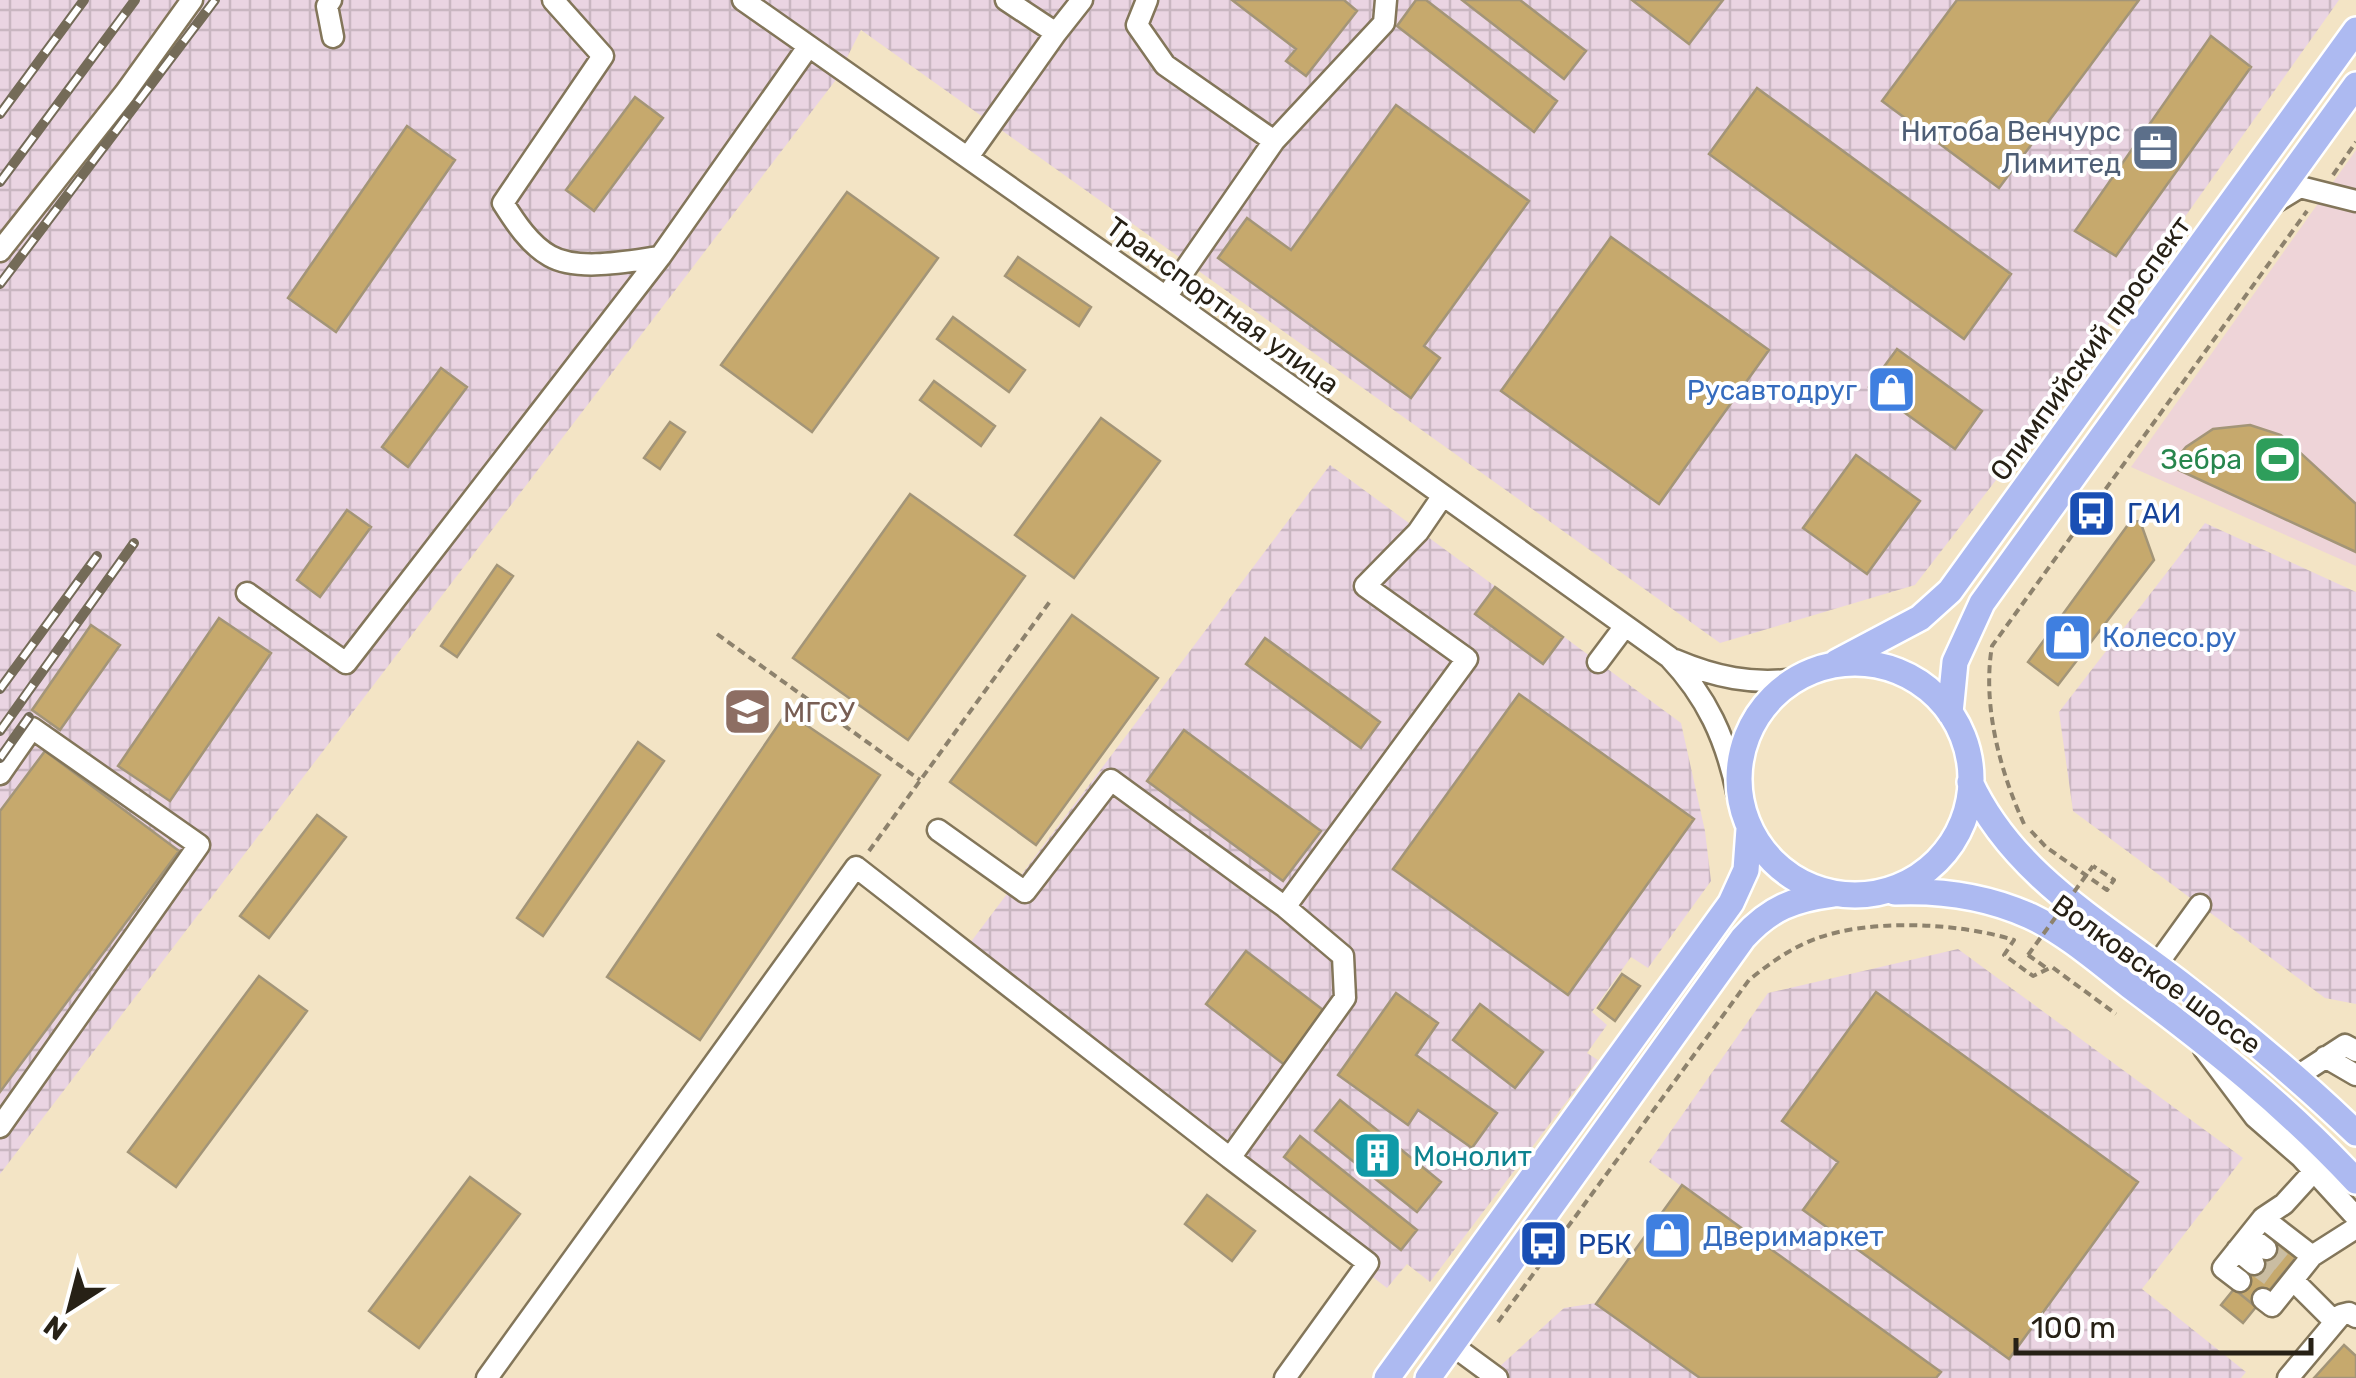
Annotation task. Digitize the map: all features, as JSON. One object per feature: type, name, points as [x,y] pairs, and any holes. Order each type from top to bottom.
[{"type":"main road","name":"Олимпийский проспект","points":[[1837,662],[1920,618],[1950,591],[2356,30]]},
{"type":"main road","points":[[1950,713],[1955,662],[1982,603],[2356,85]]},
{"type":"main road","points":[[1387,1378],[1731,903],[1746,870],[1749,829],[1737,792],[1741,758],[1756,726],[1778,696],[1796,679],[1837,662],[1866,662],[1902,672],[1920,684],[1950,713],[1968,750],[1970,782],[1964,811],[1948,844],[1922,873],[1885,892],[1835,894],[1786,903],[1759,920],[1428,1378]]},
{"type":"main road","name":"Волковское шоссе","points":[[1970,782],[1998,832],[2039,877],[2296,1077],[2356,1133]]},
{"type":"main road","points":[[1749,829],[1786,870],[1803,882],[1835,894]]},
{"type":"main road","name":"Волковское шоссе","points":[[1885,892],[1950,893],[2033,918],[2195,1035],[2290,1113],[2356,1181]]},
{"type":"street","points":[[0,251],[192,0]]},
{"type":"street","points":[[331,0],[327,6],[334,36]]},
{"type":"street","points":[[553,0],[603,56],[502,203],[522,231],[552,257],[594,265],[660,258]]},
{"type":"street","name":"Транспортная улица","points":[[743,0],[1166,297],[1668,658],[1702,696],[1716,722],[1737,792]]},
{"type":"street","points":[[1006,0],[1056,33]]},
{"type":"street","points":[[968,157],[1082,0]]},
{"type":"street","points":[[1147,0],[1136,26],[1165,65],[1274,141]]},
{"type":"street","points":[[1166,297],[1274,141],[1384,23],[1386,0]]},
{"type":"street","points":[[248,593],[346,663],[660,258],[808,48]]},
{"type":"street","points":[[2267,207],[2300,187],[2356,200]]},
{"type":"street","points":[[1285,907],[1467,659],[1365,586],[1418,532],[1442,497]]},
{"type":"street","points":[[1598,662],[1625,626]]},
{"type":"street","name":"Транспортная улица","points":[[1668,658],[1740,681],[1796,679]]},
{"type":"street","points":[[0,774],[32,728],[199,845],[0,1127]]},
{"type":"street","points":[[938,830],[1025,892],[1111,780],[1285,907],[1343,956],[1345,998],[1230,1158]]},
{"type":"street","points":[[487,1378],[856,867],[1368,1264],[1285,1378]]},
{"type":"street","points":[[2156,966],[2200,905]]},
{"type":"street","points":[[2195,1035],[2255,1117],[2314,1170],[2356,1217]]},
{"type":"street","points":[[2296,1077],[2352,1044]]},
{"type":"street","points":[[2325,1057],[2356,1074]]},
{"type":"street","points":[[2240,1281],[2223,1268],[2264,1218],[2284,1204],[2314,1170]]},
{"type":"street","points":[[2264,1218],[2312,1256]]},
{"type":"street","points":[[2263,1299],[2272,1306],[2288,1278],[2312,1256],[2356,1228]]},
{"type":"street","points":[[2243,1243],[2260,1256]]},
{"type":"street","points":[[2288,1278],[2346,1319],[2288,1378]]},
{"type":"street","points":[[1452,1345],[1497,1378]]},
{"type":"path","points":[[2048,969],[2028,955],[2093,866],[2114,880],[2107,890],[2046,847],[2024,824],[2010,793],[1994,730],[1988,666],[1992,646],[2356,142]]},
{"type":"path","points":[[856,867],[1051,600]]},
{"type":"path","points":[[717,634],[920,780]]},
{"type":"path","points":[[1497,1323],[1750,980],[1774,960],[1817,938],[1865,929],[1928,925],[1978,929],[2014,940],[2004,954],[2033,976],[2052,967],[2116,1014]]},
{"type":"shaded area","points":[[0,0],[2339,0],[2020,449],[1915,585],[1720,643],[861,30],[835,81],[0,1174]]},
{"type":"shaded area","points":[[2356,150],[2356,566],[2131,467]]},
{"type":"shaded area","points":[[1330,465],[1681,723],[1705,831],[1711,881],[1648,968],[1631,957],[1592,1012],[1607,1025],[1587,1053],[1598,1060],[1430,1282],[1407,1264],[1387,1288],[958,959]]},
{"type":"shaded area","points":[[2205,523],[2356,592],[2356,1004],[2325,998],[2073,811],[2059,712]]},
{"type":"shaded area","points":[[1958,949],[2243,1158],[2142,1289],[2246,1372],[2241,1378],[1487,1378],[1564,1308],[1596,1303],[1681,1186],[1649,1162],[1768,993]]},
{"type":"building","points":[[1232,0],[1344,0],[1357,11],[1306,76],[1286,61],[1296,49]]},
{"type":"building","points":[[1416,0],[1426,0],[1557,101],[1534,132],[1397,26]]},
{"type":"building","points":[[1462,0],[1520,0],[1586,51],[1564,79]]},
{"type":"building","points":[[1632,0],[1723,0],[1689,44]]},
{"type":"building","points":[[1957,0],[2139,0],[1999,188],[1882,101]]},
{"type":"building","points":[[2211,36],[2251,67],[2116,256],[2075,231]]},
{"type":"building","points":[[1757,88],[2011,274],[1964,339],[1709,154]]},
{"type":"building","points":[[635,97],[663,118],[594,211],[566,190]]},
{"type":"building","points":[[1396,105],[1529,201],[1424,346],[1440,358],[1411,398],[1218,258],[1247,218],[1291,250]]},
{"type":"building","points":[[407,126],[455,160],[336,332],[288,298]]},
{"type":"building","points":[[847,192],[938,258],[812,432],[721,365]]},
{"type":"building","points":[[1611,237],[1769,350],[1659,504],[1501,391]]},
{"type":"building","points":[[1018,257],[1091,307],[1079,326],[1005,276]]},
{"type":"building","points":[[953,317],[1025,370],[1009,392],[937,339]]},
{"type":"building","points":[[1897,349],[1982,411],[1955,449],[1869,387]]},
{"type":"building","points":[[441,368],[467,387],[408,467],[382,447]]},
{"type":"building","points":[[934,381],[995,426],[981,446],[920,400]]},
{"type":"building","points":[[1101,418],[1160,461],[1074,578],[1015,535]]},
{"type":"building","points":[[670,422],[685,432],[660,469],[644,458]]},
{"type":"building","points":[[2250,425],[2281,435],[2356,504],[2356,552],[2170,466],[2186,447],[2213,429]]},
{"type":"building","points":[[1856,455],[1920,501],[1867,574],[1803,528]]},
{"type":"building","points":[[910,494],[1025,576],[908,740],[793,658]]},
{"type":"building","points":[[347,510],[371,527],[320,597],[297,580]]},
{"type":"building","points":[[2140,521],[2154,560],[2058,685],[2028,662],[2130,522]]},
{"type":"building","points":[[497,565],[513,576],[457,657],[441,646]]},
{"type":"building","points":[[1495,587],[1563,637],[1543,664],[1475,614]]},
{"type":"building","points":[[1072,615],[1158,678],[1036,845],[950,782]]},
{"type":"building","points":[[219,618],[271,653],[170,801],[118,766]]},
{"type":"building","points":[[91,625],[120,645],[60,730],[32,710]]},
{"type":"building","points":[[1265,638],[1380,722],[1361,748],[1246,664]]},
{"type":"building","points":[[1519,694],[1694,819],[1568,995],[1393,869]]},
{"type":"building","points":[[787,712],[880,775],[700,1040],[607,977]]},
{"type":"building","points":[[1184,730],[1321,831],[1283,881],[1147,781]]},
{"type":"building","points":[[638,742],[664,761],[543,936],[517,918]]},
{"type":"building","points":[[45,751],[179,851],[0,1092],[0,811]]},
{"type":"building","points":[[317,815],[346,837],[269,938],[240,916]]},
{"type":"building","points":[[1246,951],[1327,1013],[1286,1066],[1206,1004]]},
{"type":"building","points":[[1622,974],[1640,986],[1615,1021],[1598,1008]]},
{"type":"building","points":[[259,976],[307,1011],[176,1187],[128,1152]]},
{"type":"building","points":[[1876,992],[2138,1182],[2009,1359],[1803,1210],[1838,1162],[1782,1121]]},
{"type":"building","points":[[1396,993],[1438,1023],[1416,1055],[1497,1113],[1472,1148],[1418,1110],[1408,1125],[1338,1075]]},
{"type":"building","points":[[1480,1004],[1543,1052],[1515,1088],[1453,1040]]},
{"type":"building","name":"Монолит","points":[[1340,1100],[1441,1182],[1417,1212],[1315,1131]]},
{"type":"building","points":[[1300,1136],[1417,1230],[1401,1250],[1284,1157]]},
{"type":"building","points":[[470,1177],[520,1214],[419,1348],[369,1311]]},
{"type":"building","points":[[1682,1185],[1941,1372],[1936,1378],[1700,1378],[1596,1304]]},
{"type":"building","points":[[1207,1195],[1255,1231],[1232,1261],[1185,1224]]},
{"type":"building","points":[[2279,1233],[2301,1251],[2256,1307],[2234,1289]]},
{"type":"building","points":[[2234,1289],[2256,1307],[2243,1323],[2221,1305]]},
{"type":"building","points":[[2344,1345],[2356,1356],[2356,1378],[2314,1378]]},
{"type":"tunnel","points":[[2266,1249],[2288,1267]]},
{"type":"tunnel","points":[[2254,1264],[2277,1281]]},
{"type":"railway","points":[[0,114],[84,0]]},
{"type":"railway","points":[[0,182],[135,0]]},
{"type":"railway","points":[[0,284],[215,0]]},
{"type":"railway","points":[[0,731],[134,543]]},
{"type":"railway","points":[[0,689],[97,556]]},
{"type":"railway","points":[[0,758],[29,717]]},
{"type":"place","name":"Нитоба Венчурс Лимитед","points":[[2156,147]]},
{"type":"place","name":"Русавтодруг","points":[[1892,390]]},
{"type":"place","name":"Зебра","points":[[2277,459]]},
{"type":"place","name":"ГАИ","points":[[2092,513]]},
{"type":"place","name":"Колесо.ру","points":[[2067,637]]},
{"type":"place","name":"МГСУ","points":[[748,712]]},
{"type":"place","name":"Монолит","points":[[1378,1156]]},
{"type":"place","name":"Дверимаркет","points":[[1668,1236]]},
{"type":"place","name":"РБК","points":[[1543,1244]]}]
